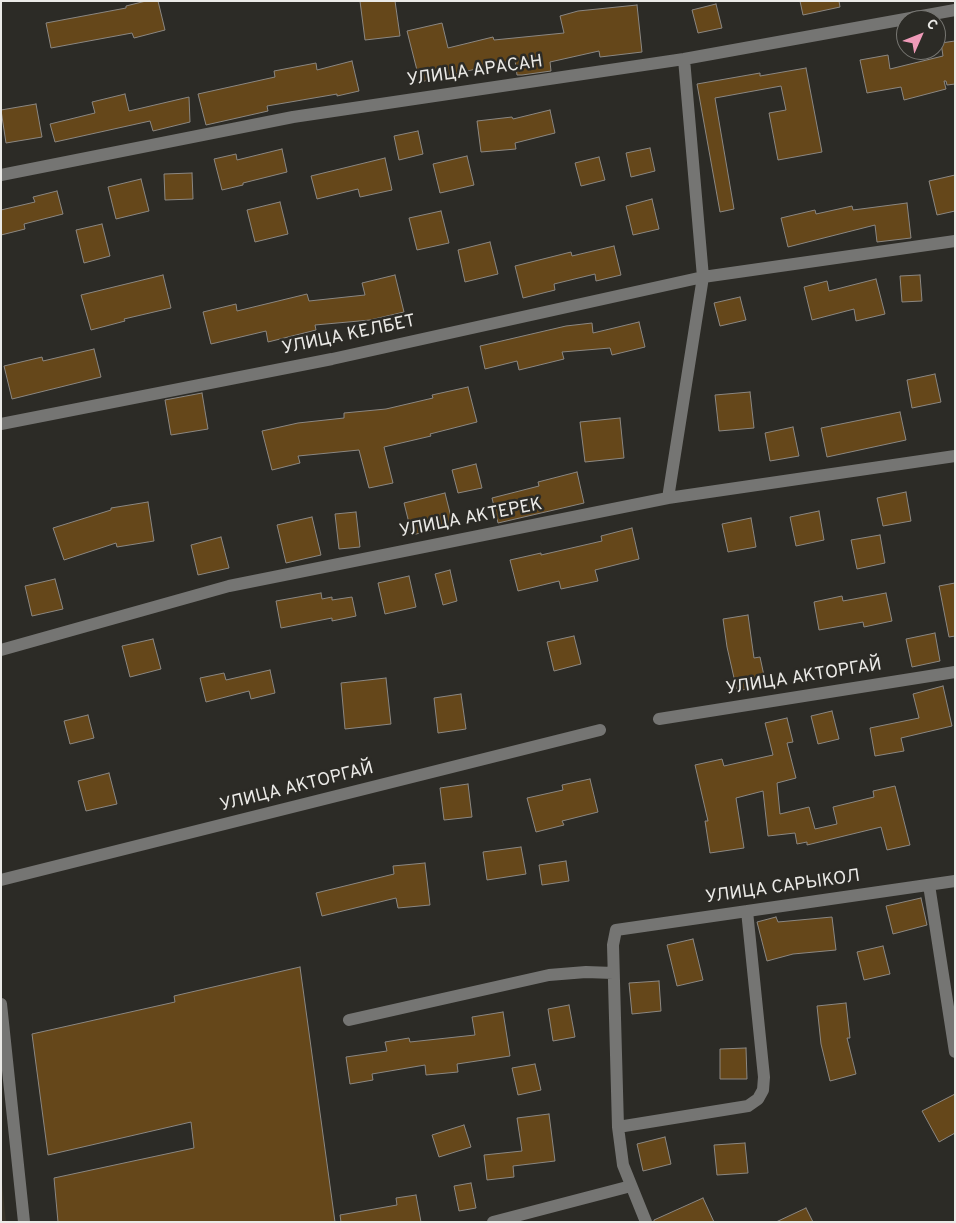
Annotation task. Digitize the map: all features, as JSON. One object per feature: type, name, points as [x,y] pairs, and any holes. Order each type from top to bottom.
[{"type":"street","name":"УЛИЦА АРАСАН","points":[[1,176],[293,117],[684,59],[955,10]]},
{"type":"street","points":[[668,498],[703,277],[684,59]]},
{"type":"street","name":"УЛИЦА КЕЛБЕТ","points":[[1,424],[332,359],[703,277],[955,241]]},
{"type":"street","name":"УЛИЦА АКТЕРЕК","points":[[1,650],[229,586],[668,498],[955,456]]},
{"type":"street","name":"УЛИЦА АКТОРГАЙ","points":[[659,719],[955,672]]},
{"type":"street","name":"УЛИЦА АКТОРГАЙ","points":[[1,880],[600,730]]},
{"type":"street","name":"УЛИЦА САРЫКОЛ","points":[[613,973],[613,945],[616,930],[955,881]]},
{"type":"street","points":[[930,884],[955,1052]]},
{"type":"street","points":[[618,1127],[748,1106],[758,1099],[763,1090],[764,1077],[747,911]]},
{"type":"street","points":[[348,1020],[549,975],[586,972],[613,973],[618,1127],[623,1166],[646,1222]]},
{"type":"street","points":[[1,1004],[7,1125],[24,1222]]},
{"type":"street","points":[[494,1222],[631,1186]]},
{"type":"shaded area","points":[[1,1172],[6,1222],[1,1222]]},
{"type":"building","points":[[146,1],[158,1],[165,30],[134,38],[132,33],[51,48],[46,23],[126,8],[126,6]]},
{"type":"building","points":[[360,1],[395,1],[400,36],[365,40]]},
{"type":"building","points":[[800,1],[839,1],[840,7],[803,15]]},
{"type":"building","points":[[716,4],[722,28],[698,33],[692,10]]},
{"type":"building","points":[[637,5],[642,52],[600,57],[599,51],[550,62],[551,71],[522,75],[517,75],[515,60],[420,82],[407,31],[442,23],[448,48],[493,37],[494,40],[564,33],[560,16],[578,11]]},
{"type":"building","points":[[955,41],[955,84],[947,85],[946,81],[944,81],[946,89],[904,100],[901,87],[867,93],[860,60],[888,55],[890,69],[927,60],[946,60],[946,42]]},
{"type":"building","points":[[352,61],[359,91],[267,106],[268,111],[206,125],[198,94],[275,77],[274,71],[316,63],[317,70]]},
{"type":"building","points":[[806,68],[822,152],[778,160],[769,113],[786,110],[781,86],[715,98],[734,209],[720,212],[697,84],[760,73],[760,76]]},
{"type":"building","points":[[125,94],[129,111],[189,97],[190,122],[153,131],[150,121],[55,142],[50,124],[95,113],[92,102]]},
{"type":"building","points":[[36,104],[42,137],[6,143],[1,110]]},
{"type":"building","points":[[550,110],[555,133],[515,143],[516,149],[481,152],[477,121],[512,117],[513,119]]},
{"type":"building","points":[[418,131],[423,154],[399,160],[394,136]]},
{"type":"building","points":[[650,148],[655,171],[631,177],[626,153]]},
{"type":"building","points":[[282,149],[287,172],[222,190],[214,159],[236,154],[237,160]]},
{"type":"building","points":[[467,156],[474,185],[440,193],[433,164]]},
{"type":"building","points":[[599,157],[605,180],[581,186],[575,163]]},
{"type":"building","points":[[385,158],[392,190],[360,197],[358,189],[317,199],[311,176]]},
{"type":"building","points":[[192,173],[193,199],[165,200],[164,174]]},
{"type":"building","points":[[955,175],[955,211],[937,215],[929,181]]},
{"type":"building","points":[[141,179],[149,211],[116,219],[108,187]]},
{"type":"building","points":[[57,191],[63,214],[24,224],[25,229],[1,235],[1,210],[35,202],[33,197]]},
{"type":"building","points":[[652,199],[659,229],[633,235],[626,206]]},
{"type":"building","points":[[280,202],[288,234],[255,242],[247,210]]},
{"type":"building","points":[[907,203],[911,238],[877,242],[875,225],[788,247],[781,218],[815,210],[816,214],[852,206],[853,210]]},
{"type":"building","points":[[441,211],[449,243],[417,250],[409,218]]},
{"type":"building","points":[[102,224],[110,256],[84,263],[76,230]]},
{"type":"building","points":[[490,242],[498,274],[465,282],[458,250]]},
{"type":"building","points":[[614,246],[621,275],[596,281],[595,274],[554,284],[555,290],[523,298],[515,266],[571,252],[572,256]]},
{"type":"building","points":[[163,275],[171,308],[124,319],[125,321],[91,330],[81,295]]},
{"type":"building","points":[[395,275],[404,312],[370,320],[315,325],[316,330],[268,342],[266,331],[211,344],[203,312],[236,304],[237,311],[307,294],[309,301],[365,295],[362,283]]},
{"type":"building","points":[[920,275],[922,301],[902,302],[900,276]]},
{"type":"building","points":[[876,279],[885,314],[856,321],[854,309],[812,320],[804,287],[827,281],[829,291]]},
{"type":"building","points":[[740,297],[746,320],[720,326],[714,303]]},
{"type":"building","points":[[639,322],[645,347],[612,355],[610,348],[562,352],[564,359],[519,370],[517,361],[485,369],[480,346],[566,326],[592,323],[593,333]]},
{"type":"building","points":[[94,349],[101,377],[12,399],[4,366],[42,357],[43,361]]},
{"type":"building","points":[[935,374],[941,402],[912,408],[907,380]]},
{"type":"building","points":[[468,387],[477,422],[430,434],[431,436],[384,447],[393,483],[369,488],[359,450],[298,456],[300,463],[272,470],[262,431],[298,423],[344,418],[344,413],[386,409],[433,398],[432,395]]},
{"type":"building","points":[[750,392],[754,428],[719,431],[715,395]]},
{"type":"building","points":[[202,393],[208,429],[171,435],[165,400]]},
{"type":"building","points":[[900,412],[906,440],[827,457],[821,428]]},
{"type":"building","points":[[620,418],[624,458],[585,462],[580,422]]},
{"type":"building","points":[[793,427],[799,456],[770,461],[765,433]]},
{"type":"building","points":[[476,464],[482,488],[458,493],[452,470]]},
{"type":"building","points":[[577,472],[584,503],[498,523],[492,498],[539,486],[538,482]]},
{"type":"building","points":[[906,492],[911,521],[883,526],[877,498]]},
{"type":"building","points":[[445,493],[453,525],[412,535],[404,503]]},
{"type":"building","points":[[148,502],[154,541],[117,547],[116,543],[64,560],[53,528],[111,510],[111,508]]},
{"type":"building","points":[[819,511],[824,540],[796,546],[790,517]]},
{"type":"building","points":[[356,512],[360,547],[339,549],[335,514]]},
{"type":"building","points":[[312,517],[321,555],[286,563],[277,525]]},
{"type":"building","points":[[751,518],[756,547],[728,552],[722,524]]},
{"type":"building","points":[[632,528],[639,559],[595,570],[598,581],[561,589],[559,581],[518,591],[510,560],[602,541],[601,536]]},
{"type":"building","points":[[880,535],[885,563],[857,569],[851,540]]},
{"type":"building","points":[[221,537],[229,568],[198,575],[191,545]]},
{"type":"building","points":[[450,570],[457,601],[443,605],[435,574]]},
{"type":"building","points":[[409,576],[416,607],[385,614],[378,583]]},
{"type":"building","points":[[55,579],[63,609],[32,616],[25,586]]},
{"type":"building","points":[[955,583],[955,636],[949,637],[939,586]]},
{"type":"building","points":[[321,593],[322,599],[332,597],[332,600],[352,597],[356,616],[332,621],[332,618],[281,628],[276,601]]},
{"type":"building","points":[[886,593],[892,621],[864,627],[863,622],[819,630],[814,602],[842,596],[843,601]]},
{"type":"building","points":[[748,615],[754,658],[760,657],[766,685],[737,691],[723,619]]},
{"type":"building","points":[[935,633],[940,661],[912,667],[906,639]]},
{"type":"building","points":[[574,636],[581,664],[554,671],[547,642]]},
{"type":"building","points":[[153,639],[161,669],[130,677],[122,646]]},
{"type":"building","points":[[270,670],[275,693],[251,699],[249,691],[206,702],[200,678],[224,673],[226,680]]},
{"type":"building","points":[[386,678],[391,724],[345,729],[341,683]]},
{"type":"building","points":[[943,686],[952,726],[901,738],[904,751],[875,756],[870,728],[919,718],[913,694]]},
{"type":"building","points":[[461,694],[466,729],[438,733],[434,698]]},
{"type":"building","points":[[832,711],[839,739],[818,744],[811,716]]},
{"type":"building","points":[[88,715],[94,738],[70,744],[64,721]]},
{"type":"building","points":[[787,718],[793,742],[787,743],[796,778],[777,783],[780,814],[809,807],[815,829],[837,824],[833,807],[874,797],[873,791],[895,786],[910,845],[887,850],[881,827],[807,845],[807,842],[797,844],[795,833],[768,836],[763,791],[736,798],[744,848],[710,853],[705,821],[708,821],[695,765],[722,759],[724,766],[773,755],[765,723]]},
{"type":"building","points":[[109,773],[117,804],[86,811],[78,781]]},
{"type":"building","points":[[590,779],[598,812],[562,821],[564,825],[536,832],[527,798],[563,790],[562,785]]},
{"type":"building","points":[[468,784],[472,817],[444,820],[440,788]]},
{"type":"building","points":[[521,847],[526,874],[487,880],[483,852]]},
{"type":"building","points":[[566,861],[569,881],[542,885],[539,865]]},
{"type":"building","points":[[425,863],[430,905],[398,908],[396,898],[322,916],[316,893],[394,874],[393,866]]},
{"type":"building","points":[[921,898],[927,925],[893,934],[886,906]]},
{"type":"building","points":[[776,917],[778,922],[832,917],[836,950],[793,954],[767,961],[757,922]]},
{"type":"building","points":[[693,939],[703,980],[677,986],[667,945]]},
{"type":"building","points":[[883,946],[890,974],[864,980],[857,952]]},
{"type":"building","points":[[300,967],[335,1222],[58,1222],[54,1178],[194,1148],[191,1122],[48,1155],[32,1034],[175,1002],[174,996]]},
{"type":"building","points":[[659,981],[661,1011],[632,1014],[629,983]]},
{"type":"building","points":[[846,1003],[850,1038],[847,1038],[856,1074],[830,1081],[821,1044],[817,1006]]},
{"type":"building","points":[[569,1005],[575,1037],[553,1041],[548,1009]]},
{"type":"building","points":[[503,1012],[510,1056],[457,1064],[458,1072],[426,1075],[425,1065],[372,1074],[373,1080],[350,1084],[346,1057],[387,1051],[385,1042],[409,1038],[410,1042],[475,1035],[472,1017]]},
{"type":"building","points":[[746,1048],[747,1079],[720,1079],[720,1049]]},
{"type":"building","points":[[535,1064],[541,1090],[518,1095],[512,1068]]},
{"type":"building","points":[[955,1094],[955,1133],[939,1142],[922,1111]]},
{"type":"building","points":[[549,1114],[555,1161],[513,1166],[514,1177],[487,1180],[484,1155],[522,1151],[517,1118]]},
{"type":"building","points":[[464,1125],[471,1147],[439,1157],[432,1135]]},
{"type":"building","points":[[665,1137],[671,1164],[643,1171],[637,1144]]},
{"type":"building","points":[[745,1143],[748,1173],[717,1175],[714,1145]]},
{"type":"building","points":[[471,1183],[476,1208],[459,1211],[454,1186]]},
{"type":"building","points":[[416,1195],[421,1222],[341,1222],[340,1215],[397,1205],[396,1198]]},
{"type":"building","points":[[703,1198],[714,1222],[654,1222],[654,1220]]},
{"type":"building","points":[[806,1208],[813,1222],[776,1222]]}]
